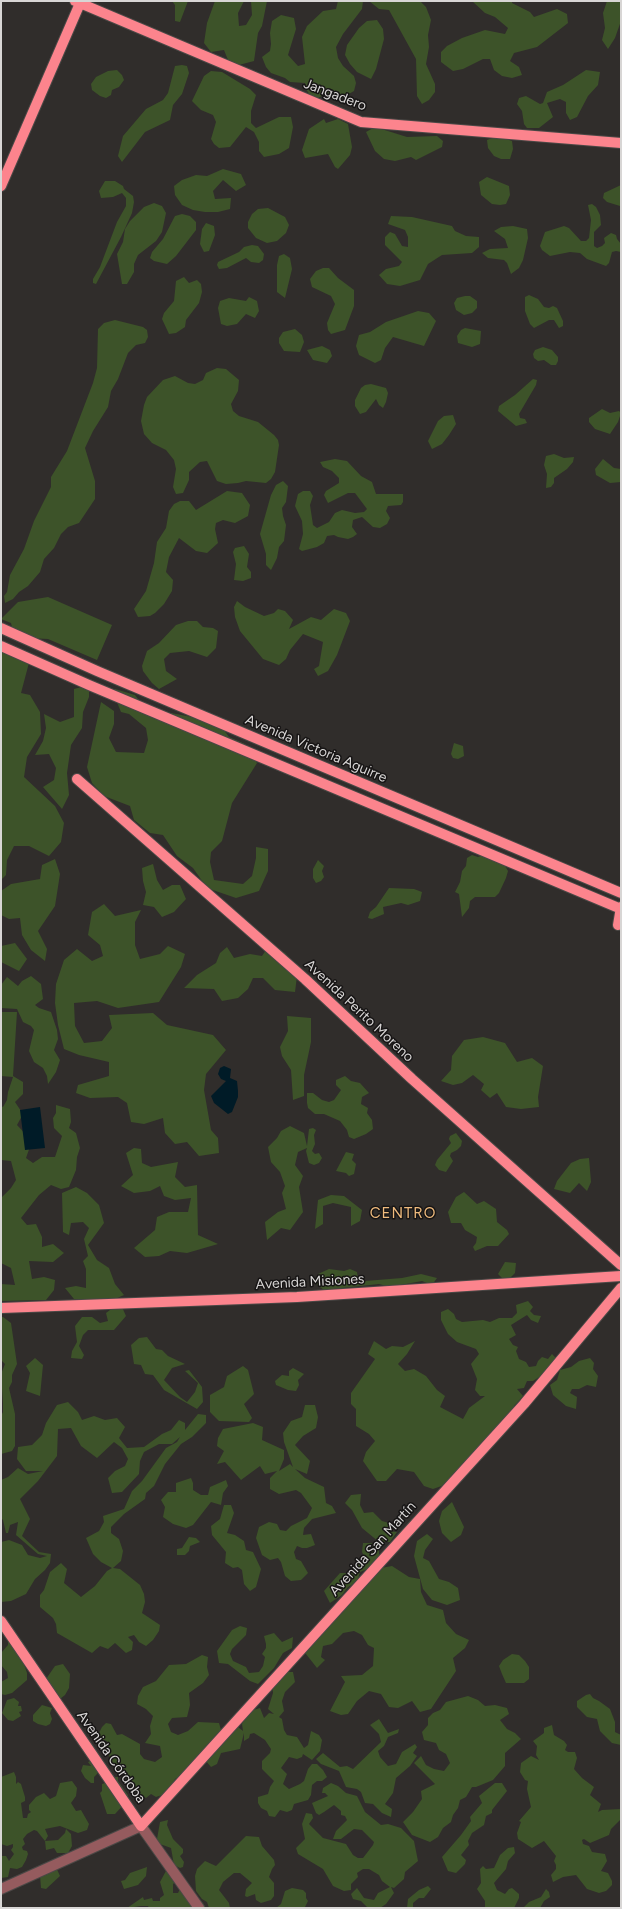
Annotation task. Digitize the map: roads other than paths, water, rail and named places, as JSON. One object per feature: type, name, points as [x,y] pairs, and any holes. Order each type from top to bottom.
[{"type":"main road","name":"Jangadero","points":[[78,2],[361,122],[621,143]]},
{"type":"main road","points":[[1,186],[78,2]]},
{"type":"main road","name":"Avenida Victoria Aguirre","points":[[1,628],[621,893]]},
{"type":"main road","name":"Avenida Victoria Aguirre","points":[[1,646],[89,685],[621,908]]},
{"type":"main road","name":"Avenida Perito Moreno","points":[[77,779],[305,979],[412,1079],[621,1265]]},
{"type":"main road","points":[[618,925],[621,908]]},
{"type":"main road","name":"Avenida Misiones","points":[[1,1308],[297,1297],[621,1276]]},
{"type":"main road","name":"Avenida San Martín","points":[[142,1826],[524,1404],[621,1288]]},
{"type":"main road","name":"Avenida Córdoba","points":[[1,1621],[142,1826]]},
{"type":"street","points":[[1,1889],[142,1826]]},
{"type":"street","name":"Avenida Córdoba","points":[[142,1826],[199,1908]]},
{"type":"water","points":[[224,1066],[231,1069],[230,1078],[237,1081],[238,1091],[238,1097],[232,1112],[228,1114],[214,1103],[211,1096],[226,1081],[221,1079],[218,1074],[220,1068]]},
{"type":"water","points":[[40,1107],[45,1148],[25,1150],[20,1110]]},
{"type":"district","name":"CENTRO","points":[[403,1214]]}]
